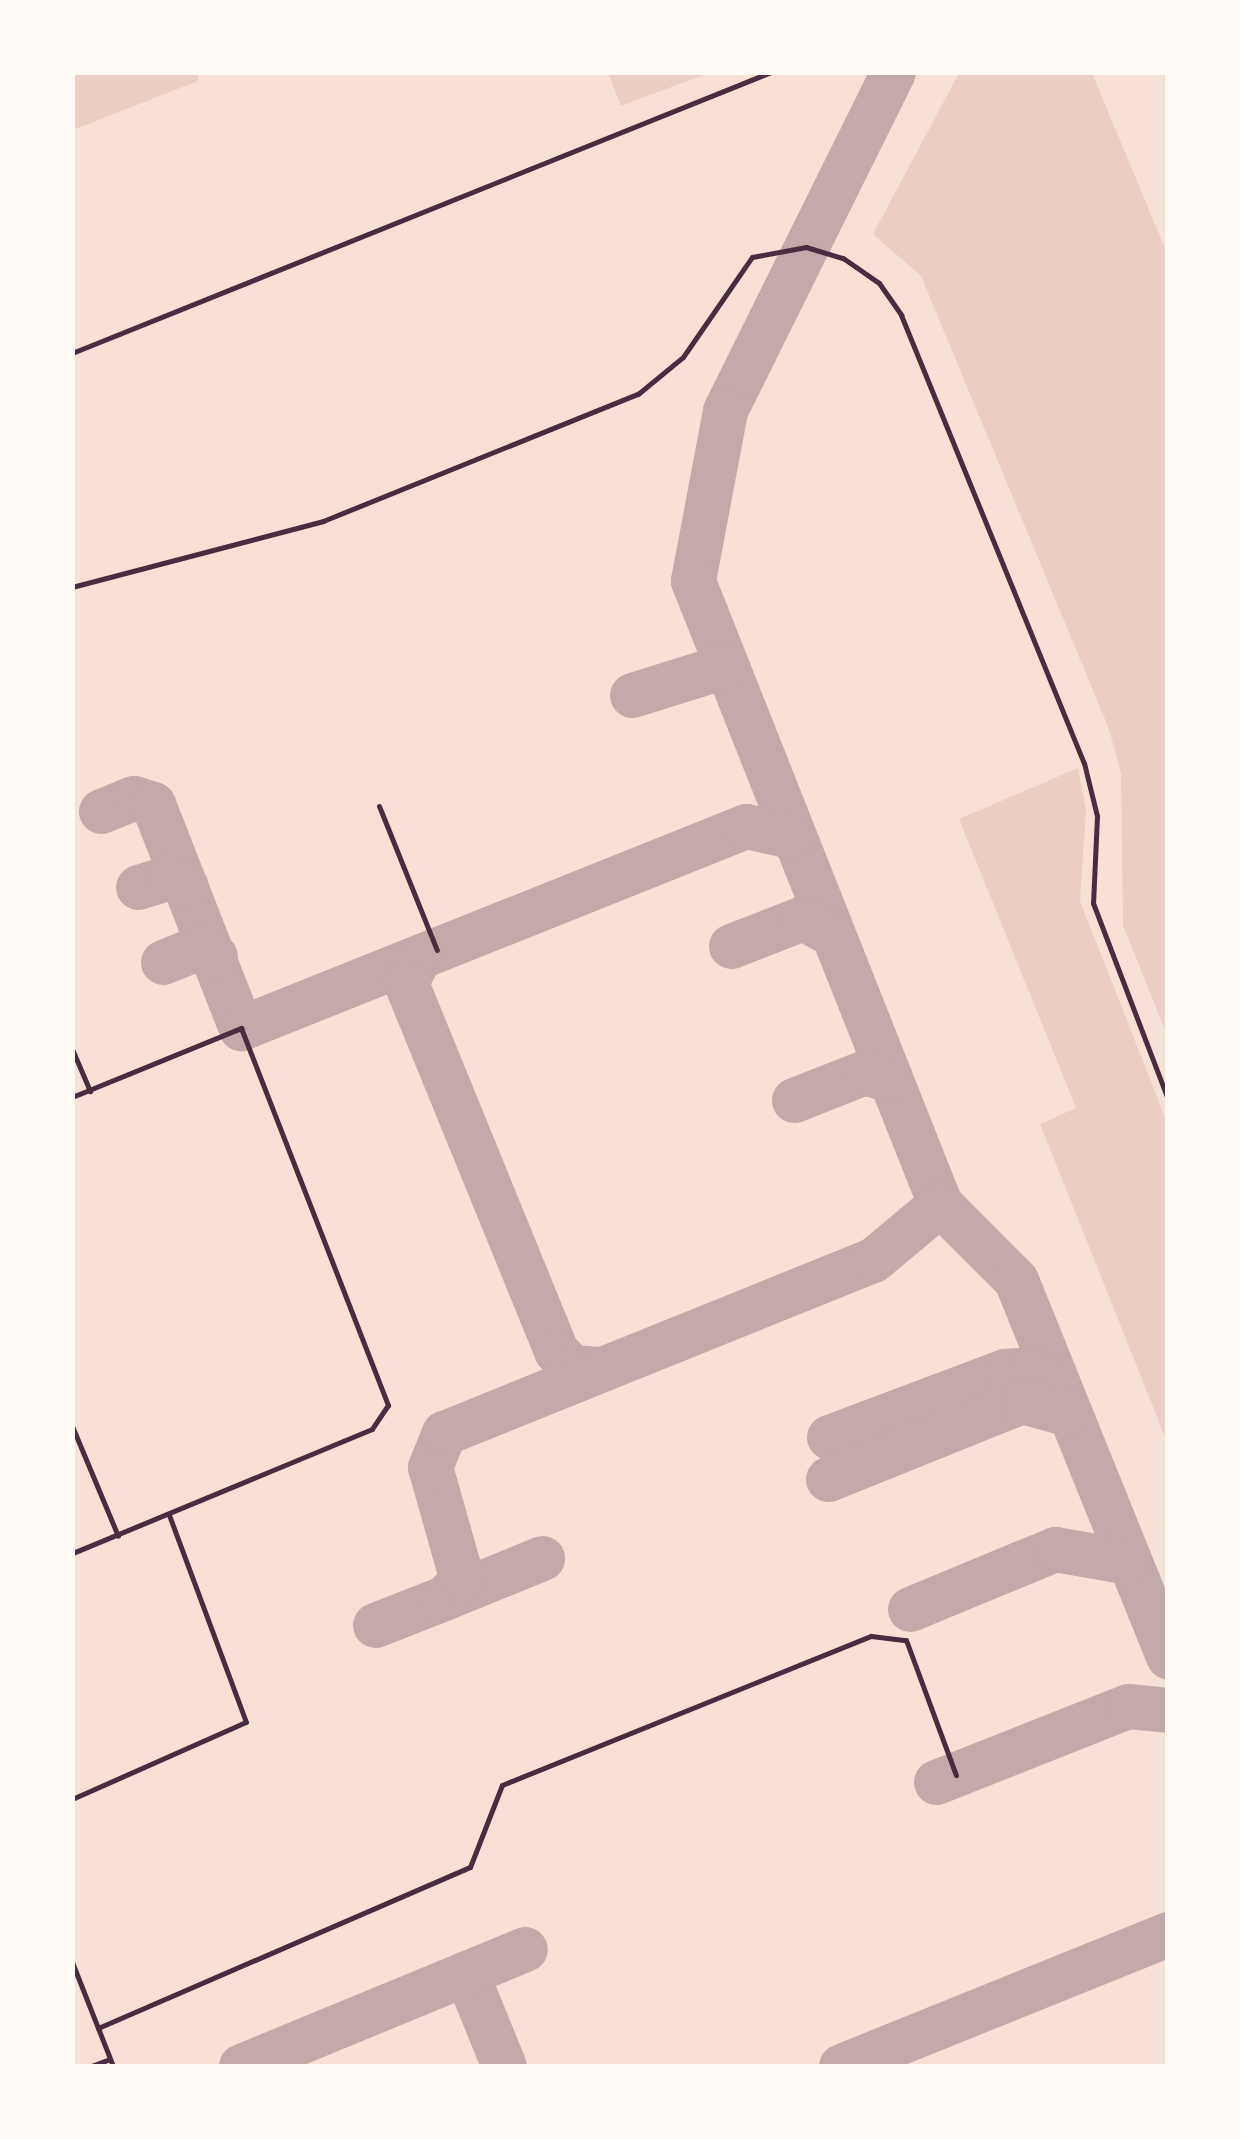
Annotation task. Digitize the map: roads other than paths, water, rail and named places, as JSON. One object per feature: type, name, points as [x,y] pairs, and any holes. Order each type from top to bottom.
[{"type":"lane","points":[[72,353],[771,72]]},
{"type":"lane","points":[[72,587],[323,520],[638,394],[682,356],[752,257],[806,247],[844,258],[879,283],[902,315],[1084,764],[1098,816],[1093,903],[1168,1099]]},
{"type":"lane","points":[[379,806],[437,950]]},
{"type":"lane","points":[[72,1097],[241,1028],[387,1394],[386,1415],[372,1429],[72,1554]]},
{"type":"lane","points":[[72,1049],[90,1091]]},
{"type":"lane","points":[[72,1426],[118,1536]]},
{"type":"lane","points":[[72,1799],[246,1722],[169,1516]]},
{"type":"lane","points":[[98,2028],[470,1866],[502,1784],[871,1636],[906,1640],[956,1775]]},
{"type":"lane","points":[[72,1962],[111,2063],[91,2066]]}]
